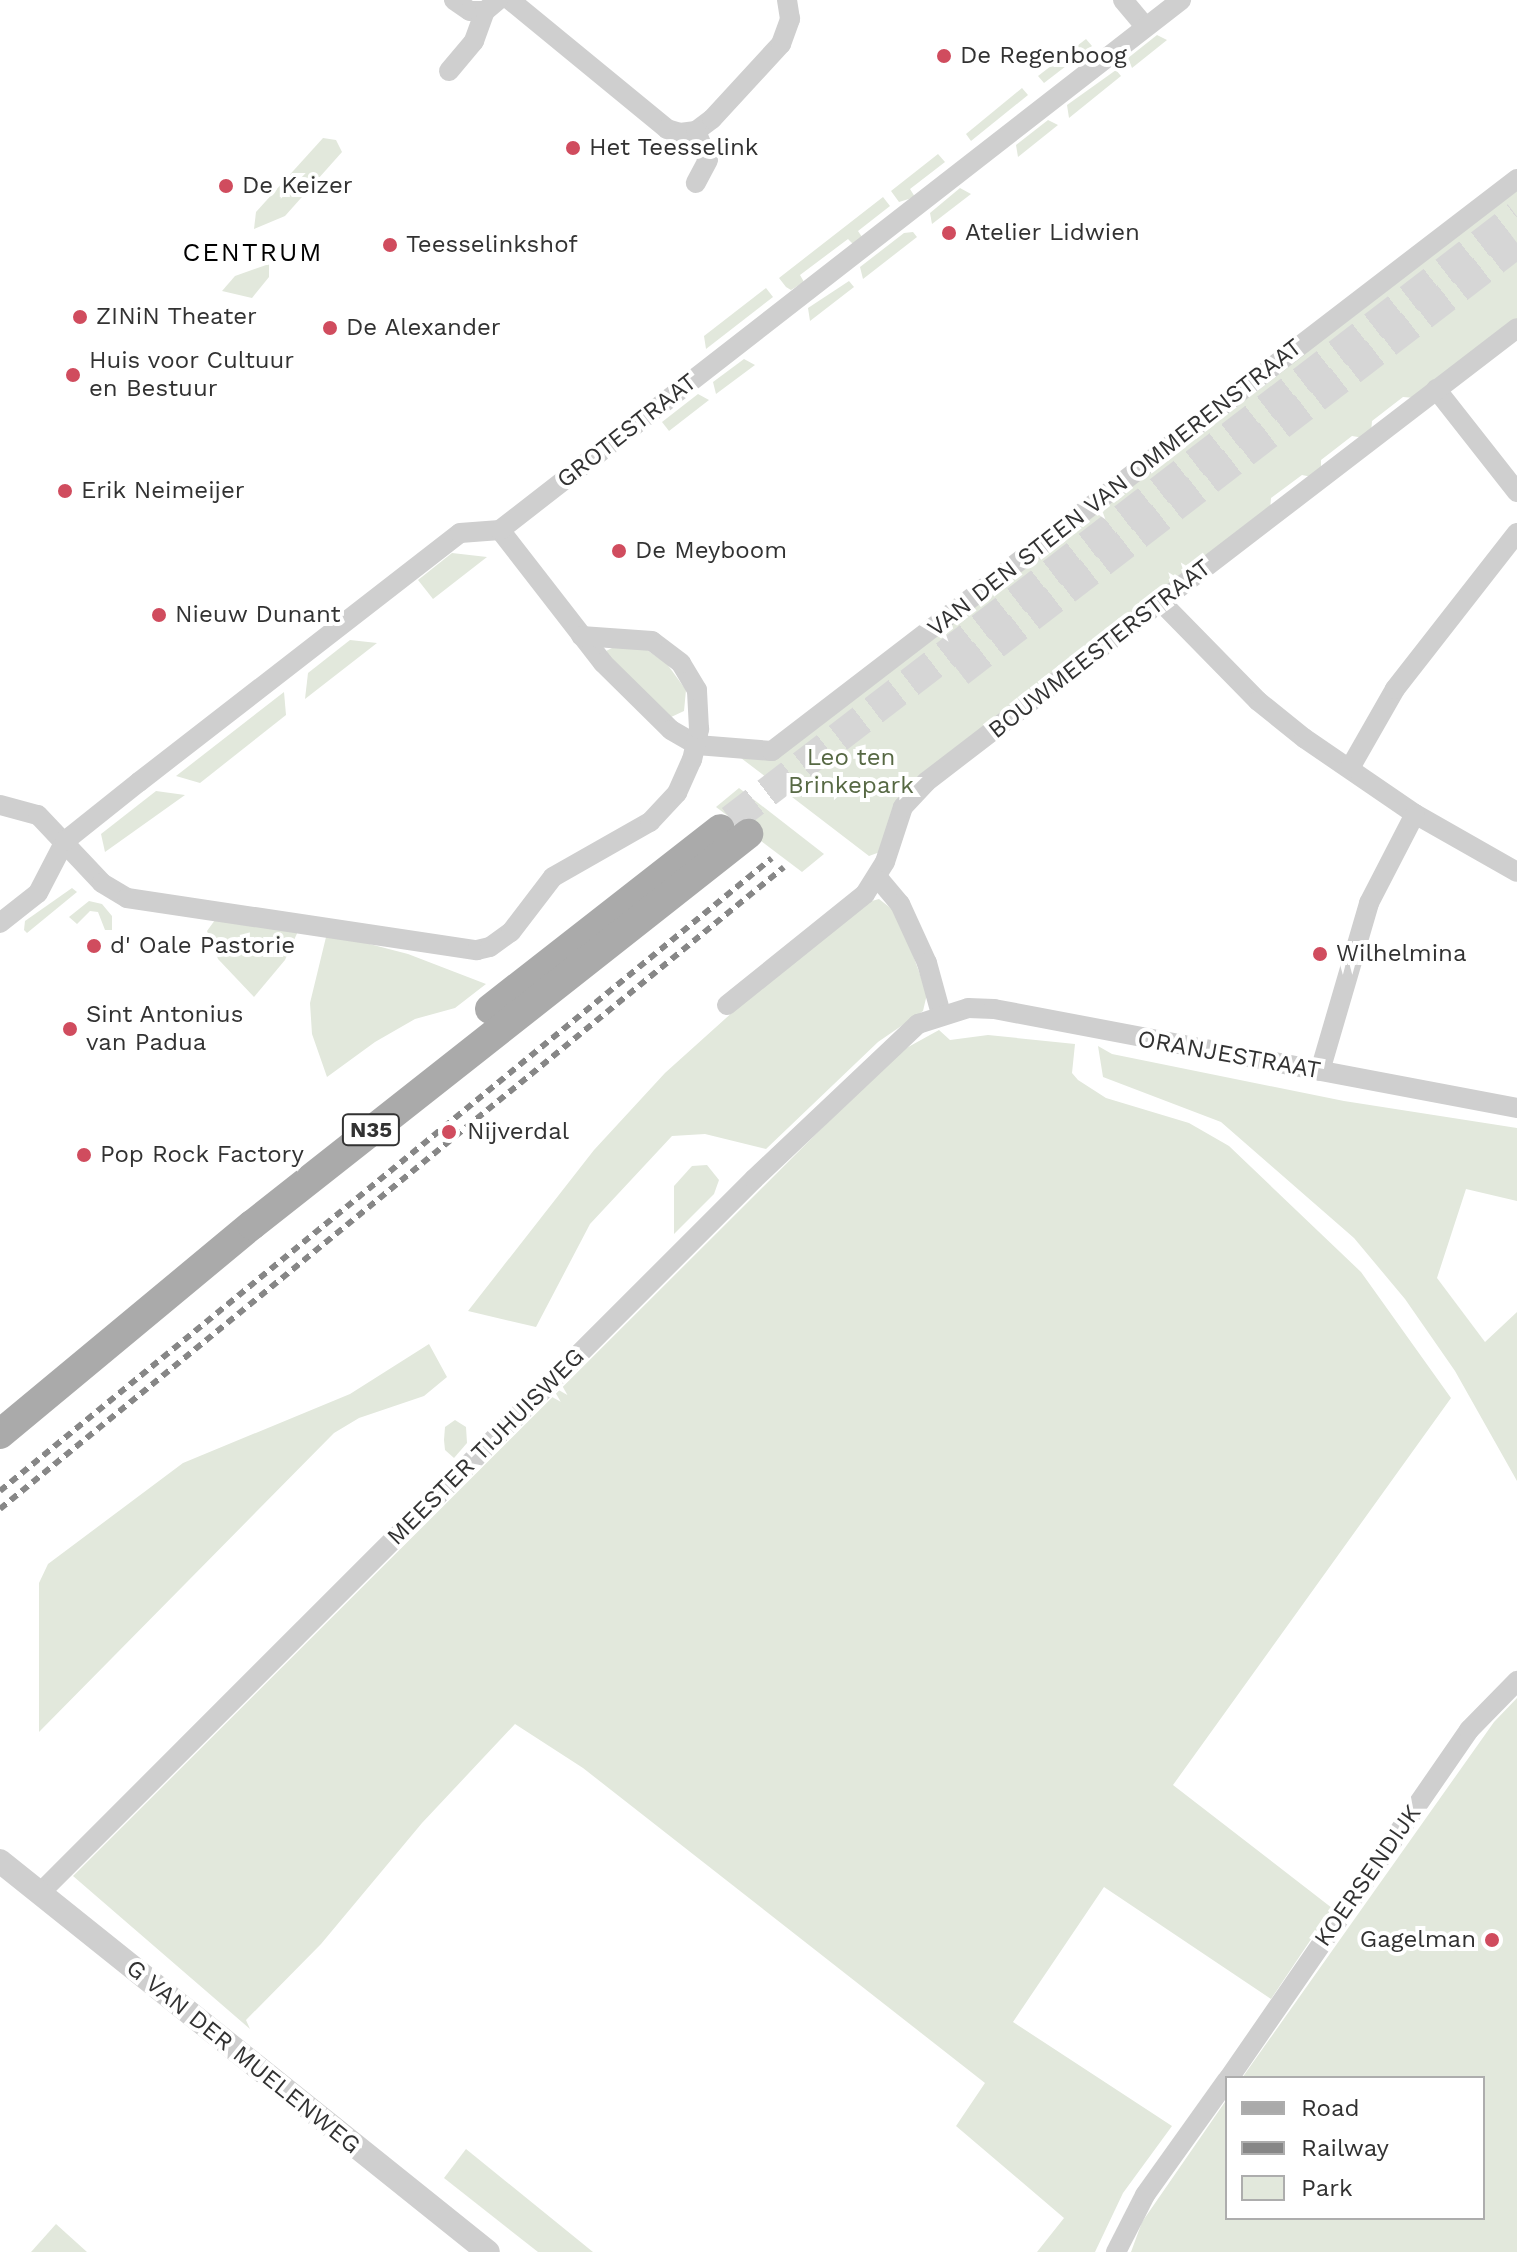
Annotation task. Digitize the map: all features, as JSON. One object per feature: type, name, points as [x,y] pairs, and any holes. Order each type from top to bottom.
[{"type":"main road","name":"N35","points":[[0,1409],[258,1195],[740,827],[0,1434]]},
{"type":"street","points":[[454,0],[470,11],[492,6]]},
{"type":"street","points":[[510,0],[667,129],[696,131],[733,100],[781,44],[790,19],[787,0]]},
{"type":"street","points":[[1123,0],[1146,27]]},
{"type":"street","name":"GROTESTRAAT","points":[[500,530],[1181,0]]},
{"type":"street","points":[[449,71],[474,41],[492,6]]},
{"type":"street","points":[[696,131],[708,160],[696,183]]},
{"type":"street","name":"VAN DEN STEEN VAN OMMERENSTRAAT","points":[[697,745],[764,751],[781,745],[1517,179]]},
{"type":"street","name":"BOUWMEESTERSTRAAT","points":[[878,878],[894,824],[914,793],[1517,328]]},
{"type":"street","points":[[1436,389],[1517,492]]},
{"type":"street","points":[[0,923],[38,893],[65,841],[460,533],[500,530],[581,636],[651,712],[697,745]]},
{"type":"street","points":[[1350,768],[1395,689],[1517,533]]},
{"type":"street","points":[[1161,602],[1258,701],[1415,814],[1517,872]]},
{"type":"street","points":[[0,805],[38,815],[102,883],[127,898],[477,950],[511,932],[538,892],[560,871],[621,842],[657,816],[681,785],[697,745],[697,690],[681,663],[652,641],[581,636]]},
{"type":"street","points":[[1320,1071],[1369,903],[1415,814]]},
{"type":"street","points":[[727,1005],[878,878],[900,904],[927,963],[941,1014]]},
{"type":"street","name":"ORANJESTRAAT","points":[[941,1014],[994,1009],[1517,1108]]},
{"type":"street","name":"MEESTER TIJHUISWEG","points":[[40,1893],[887,1049],[907,1031],[941,1014]]},
{"type":"street","name":"KOERSENDIJK","points":[[1230,2076],[1469,1730],[1517,1681]]},
{"type":"street","name":"G VAN DER MUELENWEG","points":[[0,1861],[488,2252]]},
{"type":"street","name":"KOERSENDIJK","points":[[1116,2252],[1145,2195],[1225,2083]]},
{"type":"green space","points":[[1157,35],[1167,40],[1132,68],[1128,58]]},
{"type":"green space","points":[[1086,39],[1092,46],[1044,83],[1038,76]]},
{"type":"green space","points":[[1116,70],[1121,76],[1069,118],[1067,105]]},
{"type":"green space","points":[[1022,88],[1028,95],[971,141],[966,134]]},
{"type":"green space","points":[[1048,120],[1058,125],[1018,157],[1016,145]]},
{"type":"green space","points":[[323,138],[336,140],[342,152],[285,216],[254,229],[256,212]]},
{"type":"green space","points":[[938,154],[945,162],[910,189],[915,197],[899,202],[891,191]]},
{"type":"green space","points":[[960,188],[971,194],[932,224],[930,213]]},
{"type":"green space","name":"Leo ten Brinkepark","points":[[1517,188],[1517,320],[1415,398],[1403,397],[1372,421],[1371,433],[1364,438],[1352,436],[1321,460],[1321,471],[1312,477],[1302,475],[1271,498],[1270,509],[894,809],[880,852],[869,856],[741,758],[770,760]]},
{"type":"green space","points":[[883,197],[890,206],[858,231],[862,237],[853,244],[848,239],[800,275],[804,282],[791,290],[786,287],[779,278]]},
{"type":"green space","points":[[913,232],[917,237],[863,279],[860,267],[904,233]]},
{"type":"green space","points":[[269,264],[269,277],[252,298],[222,291],[235,276]]},
{"type":"green space","points":[[849,281],[854,287],[810,321],[808,308]]},
{"type":"green space","points":[[766,288],[773,297],[706,349],[704,336]]},
{"type":"green space","points":[[744,359],[755,365],[716,394],[713,382]]},
{"type":"green space","points":[[698,394],[709,400],[669,431],[662,422]]},
{"type":"green space","points":[[452,553],[487,557],[433,599],[418,580]]},
{"type":"green space","points":[[350,640],[377,643],[305,699],[308,673]]},
{"type":"green space","points":[[616,646],[647,650],[667,664],[686,690],[684,711],[669,718],[608,661],[606,651]]},
{"type":"green space","points":[[284,692],[286,715],[200,783],[176,776]]},
{"type":"green space","points":[[739,788],[824,854],[802,872],[716,807]]},
{"type":"green space","points":[[156,791],[185,795],[105,852],[101,834]]},
{"type":"green space","points":[[72,888],[77,892],[27,933],[24,930],[25,921]]},
{"type":"green space","points":[[879,899],[893,910],[913,955],[927,994],[923,1011],[878,1042],[766,1149],[705,1134],[672,1136],[590,1224],[536,1327],[468,1311],[594,1150],[665,1073],[745,1001],[868,902]]},
{"type":"green space","points":[[89,901],[102,904],[112,916],[112,930],[105,930],[98,912],[90,911],[77,924],[69,917]]},
{"type":"green space","points":[[215,920],[299,929],[285,960],[254,997],[218,959],[207,931]]},
{"type":"green space","points":[[327,933],[408,954],[486,984],[455,1008],[415,1019],[375,1042],[327,1077],[312,1034],[310,1003]]},
{"type":"green space","points":[[939,1030],[950,1040],[988,1035],[1075,1044],[1072,1073],[1078,1080],[1106,1098],[1189,1123],[1229,1146],[1361,1272],[1451,1398],[1173,1785],[1332,1908],[1271,1999],[1104,1887],[1013,2022],[1172,2126],[1123,2193],[1095,2252],[1037,2252],[1064,2218],[956,2126],[985,2083],[583,1768],[515,1724],[422,1823],[321,1944],[246,2020],[250,2029],[73,1876],[855,1095],[901,1051]]},
{"type":"green space","points":[[1098,1046],[1112,1054],[1344,1101],[1517,1128],[1517,1201],[1466,1189],[1437,1278],[1485,1342],[1517,1312],[1517,1481],[1455,1371],[1405,1299],[1354,1238],[1221,1122],[1103,1077]]},
{"type":"green space","points":[[707,1165],[719,1180],[714,1194],[674,1234],[674,1186],[692,1166]]},
{"type":"green space","points":[[429,1344],[447,1377],[424,1396],[359,1418],[334,1433],[39,1732],[39,1583],[48,1564],[183,1463],[350,1394]]},
{"type":"green space","points":[[455,1420],[466,1427],[467,1443],[454,1458],[445,1450],[444,1440],[445,1427]]},
{"type":"green space","points":[[1517,1698],[1517,2252],[1131,2252],[1142,2222],[1225,2102],[1225,2220],[1485,2220],[1485,2076],[1243,2076],[1494,1722]]},
{"type":"green space","points":[[466,2149],[593,2252],[538,2252],[444,2178]]},
{"type":"green space","points":[[56,2224],[87,2252],[31,2252]]},
{"type":"tunnel","points":[[731,820],[1517,216]]},
{"type":"tunnel","points":[[959,672],[1517,243]]},
{"type":"railway","points":[[0,1491],[772,858]]},
{"type":"railway","points":[[0,1509],[784,867]]},
{"type":"place","name":"De Regenboog","points":[[944,56]]},
{"type":"place","name":"Het Teesselink","points":[[573,148]]},
{"type":"place","name":"De Keizer","points":[[226,186]]},
{"type":"place","name":"Atelier Lidwien","points":[[949,233]]},
{"type":"place","name":"Teesselinkshof","points":[[390,245]]},
{"type":"place","name":"ZINiN Theater","points":[[80,317]]},
{"type":"place","name":"De Alexander","points":[[330,328]]},
{"type":"place","name":"Huis voor Cultuur en Bestuur","points":[[73,375]]},
{"type":"place","name":"Erik Neimeijer","points":[[65,491]]},
{"type":"place","name":"De Meyboom","points":[[619,551]]},
{"type":"place","name":"Nieuw Dunant","points":[[159,615]]},
{"type":"place","name":"d' Oale Pastorie","points":[[94,946]]},
{"type":"place","name":"Wilhelmina","points":[[1320,954]]},
{"type":"place","name":"Sint Antonius van Padua","points":[[70,1029]]},
{"type":"place","name":"Nijverdal","points":[[449,1132]]},
{"type":"place","name":"Pop Rock Factory","points":[[84,1155]]},
{"type":"place","name":"Gagelman","points":[[1492,1940]]},
{"type":"district","name":"CENTRUM","points":[[253,253]]}]
